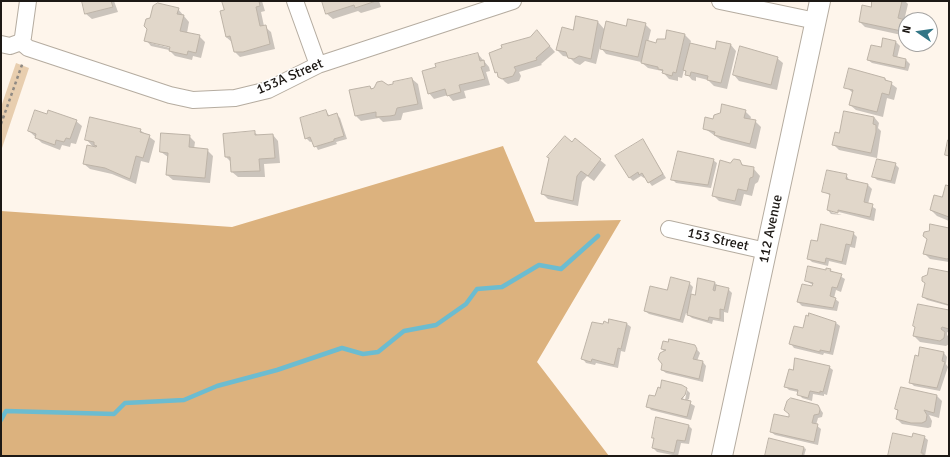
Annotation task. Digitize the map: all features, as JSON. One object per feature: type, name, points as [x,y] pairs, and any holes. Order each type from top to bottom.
[{"type":"street","points":[[1,44],[10,46],[21,42],[28,1]]},
{"type":"street","points":[[295,1],[318,64]]},
{"type":"street","name":"153A Street","points":[[21,42],[28,48],[170,95],[193,100],[235,98],[268,90],[318,64],[513,1]]},
{"type":"street","points":[[720,1],[816,22]]},
{"type":"street","name":"112 Avenue","points":[[722,456],[820,1]]},
{"type":"street","name":"153 Street","points":[[669,229],[766,251]]},
{"type":"path","points":[[1,124],[24,61]]},
{"type":"shaded area","points":[[16,63],[29,68],[1,151],[1,107]]},
{"type":"shaded area","points":[[503,146],[535,222],[621,220],[537,362],[609,456],[1,456],[1,211],[232,227]]},
{"type":"building","points":[[82,1],[111,1],[113,7],[85,14]]},
{"type":"building","points":[[222,1],[259,1],[260,6],[256,7],[260,26],[266,25],[270,44],[243,52],[234,52],[230,36],[226,37],[220,11],[224,10]]},
{"type":"building","points":[[322,1],[376,1],[355,8],[354,5],[326,14]]},
{"type":"building","points":[[872,1],[902,1],[899,12],[898,12],[898,30],[859,22],[862,5],[871,7]]},
{"type":"building","points":[[158,3],[179,8],[177,14],[184,15],[180,31],[200,35],[196,53],[188,51],[187,55],[169,51],[170,47],[144,41],[147,29],[144,26],[146,19],[150,18],[153,6]]},
{"type":"building","points":[[576,16],[598,21],[591,59],[579,56],[574,59],[568,58],[566,52],[556,50],[562,27],[573,30]]},
{"type":"building","points":[[628,19],[646,23],[638,57],[600,49],[606,21],[626,26]]},
{"type":"building","points":[[537,30],[550,46],[536,58],[537,60],[514,67],[516,70],[513,76],[502,79],[498,77],[497,72],[495,73],[489,53],[502,48],[501,45],[530,37]]},
{"type":"building","points":[[667,30],[685,34],[676,73],[673,72],[672,76],[662,73],[663,70],[658,69],[658,67],[641,63],[646,40],[656,43],[657,39],[665,39]]},
{"type":"building","points":[[883,38],[896,41],[893,56],[906,59],[905,68],[867,60],[871,45],[881,47]]},
{"type":"building","points":[[717,41],[731,44],[721,83],[707,80],[708,76],[691,72],[690,76],[685,75],[686,71],[683,70],[690,43],[715,49]]},
{"type":"building","points":[[740,46],[778,57],[771,85],[733,75]]},
{"type":"building","points":[[478,53],[480,61],[484,60],[485,66],[481,67],[485,79],[459,85],[461,92],[447,96],[445,89],[428,94],[422,71],[436,67],[435,64]]},
{"type":"building","points":[[849,68],[885,78],[885,80],[892,82],[889,95],[882,93],[877,112],[849,105],[853,90],[844,88]]},
{"type":"building","points":[[412,78],[418,104],[397,108],[395,115],[390,116],[376,117],[376,112],[355,116],[349,90],[370,86],[371,89],[374,88],[377,82],[382,81],[388,85],[393,84],[393,82]]},
{"type":"building","points":[[722,104],[746,110],[744,118],[756,120],[750,144],[714,135],[715,132],[703,129],[705,117],[713,119],[714,115],[720,113]]},
{"type":"building","points":[[35,110],[47,114],[48,110],[77,120],[70,139],[66,138],[64,142],[56,140],[55,145],[35,138],[36,134],[28,131]]},
{"type":"building","points":[[326,110],[328,116],[337,113],[344,136],[334,139],[334,141],[314,147],[310,137],[305,139],[300,118]]},
{"type":"building","points":[[844,111],[874,117],[873,124],[876,125],[876,132],[871,153],[832,145],[835,132],[839,133]]},
{"type":"building","points":[[90,117],[141,129],[140,132],[150,135],[143,158],[136,156],[130,179],[105,168],[83,164],[87,145],[97,146],[94,145],[94,142],[85,140]]},
{"type":"building","points":[[255,131],[255,135],[273,134],[275,158],[259,159],[260,171],[231,172],[230,157],[225,157],[223,134]]},
{"type":"building","points":[[161,133],[190,135],[189,147],[208,149],[205,178],[166,175],[168,153],[160,152]]},
{"type":"building","points":[[565,136],[572,142],[575,138],[601,159],[588,176],[581,171],[577,176],[573,201],[541,194],[549,158],[547,157]]},
{"type":"building","points":[[643,139],[663,174],[648,183],[642,173],[639,175],[638,172],[629,178],[615,156]]},
{"type":"building","points":[[949,140],[949,156],[945,155]]},
{"type":"building","points":[[678,151],[714,159],[708,185],[671,180]]},
{"type":"building","points":[[734,159],[740,160],[742,165],[754,167],[753,177],[750,178],[747,191],[738,189],[735,201],[712,196],[720,160],[730,163]]},
{"type":"building","points":[[877,159],[896,163],[891,181],[872,177]]},
{"type":"building","points":[[827,170],[847,174],[846,179],[868,184],[864,202],[873,204],[870,217],[838,210],[838,213],[827,210],[830,194],[822,192]]},
{"type":"building","points":[[946,185],[949,186],[949,217],[930,210],[934,195],[942,197]]},
{"type":"building","points":[[821,224],[854,232],[851,245],[846,244],[842,262],[826,258],[825,263],[807,259],[811,240],[817,241]]},
{"type":"building","points":[[930,224],[949,228],[949,258],[947,259],[923,254],[927,239],[923,236],[924,232],[929,231]]},
{"type":"building","points":[[808,266],[826,270],[826,268],[831,269],[830,271],[842,274],[837,288],[832,287],[830,296],[836,298],[833,308],[797,302],[802,284],[812,286],[813,283],[805,281]]},
{"type":"building","points":[[929,268],[949,272],[949,305],[922,297],[925,283],[922,281],[922,277],[927,275]]},
{"type":"building","points":[[671,277],[690,282],[680,320],[644,311],[650,286],[667,290]]},
{"type":"building","points":[[698,278],[715,282],[713,290],[715,291],[716,285],[729,288],[724,310],[720,309],[720,319],[709,317],[708,321],[687,315],[691,294],[695,295]]},
{"type":"building","points":[[918,304],[949,310],[949,329],[942,327],[941,329],[945,332],[944,338],[940,341],[913,336],[915,327],[913,326]]},
{"type":"building","points":[[809,313],[836,322],[830,352],[820,350],[820,352],[789,344],[794,326],[803,328],[806,315],[808,316]]},
{"type":"building","points":[[609,319],[627,323],[621,349],[618,348],[614,365],[592,359],[591,362],[581,359],[592,322],[603,324],[604,321],[608,323]]},
{"type":"building","points":[[669,339],[695,345],[697,349],[693,359],[703,361],[699,379],[661,370],[662,364],[658,359],[660,353],[666,350],[661,349],[663,341],[668,342]]},
{"type":"building","points":[[920,347],[944,352],[942,361],[945,362],[937,388],[909,383],[915,355],[918,356]]},
{"type":"building","points":[[795,358],[830,366],[823,392],[820,391],[820,393],[810,391],[808,398],[797,395],[798,390],[784,387],[789,369],[793,370]]},
{"type":"building","points":[[662,380],[682,385],[687,388],[685,395],[681,399],[691,401],[687,417],[646,407],[649,395],[655,396],[658,387],[660,388]]},
{"type":"building","points":[[901,387],[937,395],[934,413],[924,410],[927,415],[926,421],[922,423],[911,423],[896,419],[898,410],[895,409]]},
{"type":"building","points":[[791,398],[818,405],[820,409],[819,414],[814,415],[812,423],[818,424],[814,442],[770,432],[774,414],[789,417],[789,414],[784,410],[787,401]]},
{"type":"building","points":[[656,417],[689,425],[685,441],[677,440],[674,453],[652,448],[654,438],[652,438]]},
{"type":"building","points":[[893,433],[912,437],[913,433],[925,436],[921,453],[923,453],[923,456],[888,456]]},
{"type":"building","points":[[769,438],[804,447],[802,456],[765,456]]},
{"type":"waterway","points":[[1,420],[6,411],[114,414],[125,403],[184,400],[217,386],[277,370],[342,348],[363,354],[378,352],[404,331],[436,325],[466,304],[477,289],[502,287],[539,265],[561,269],[598,236]]}]
